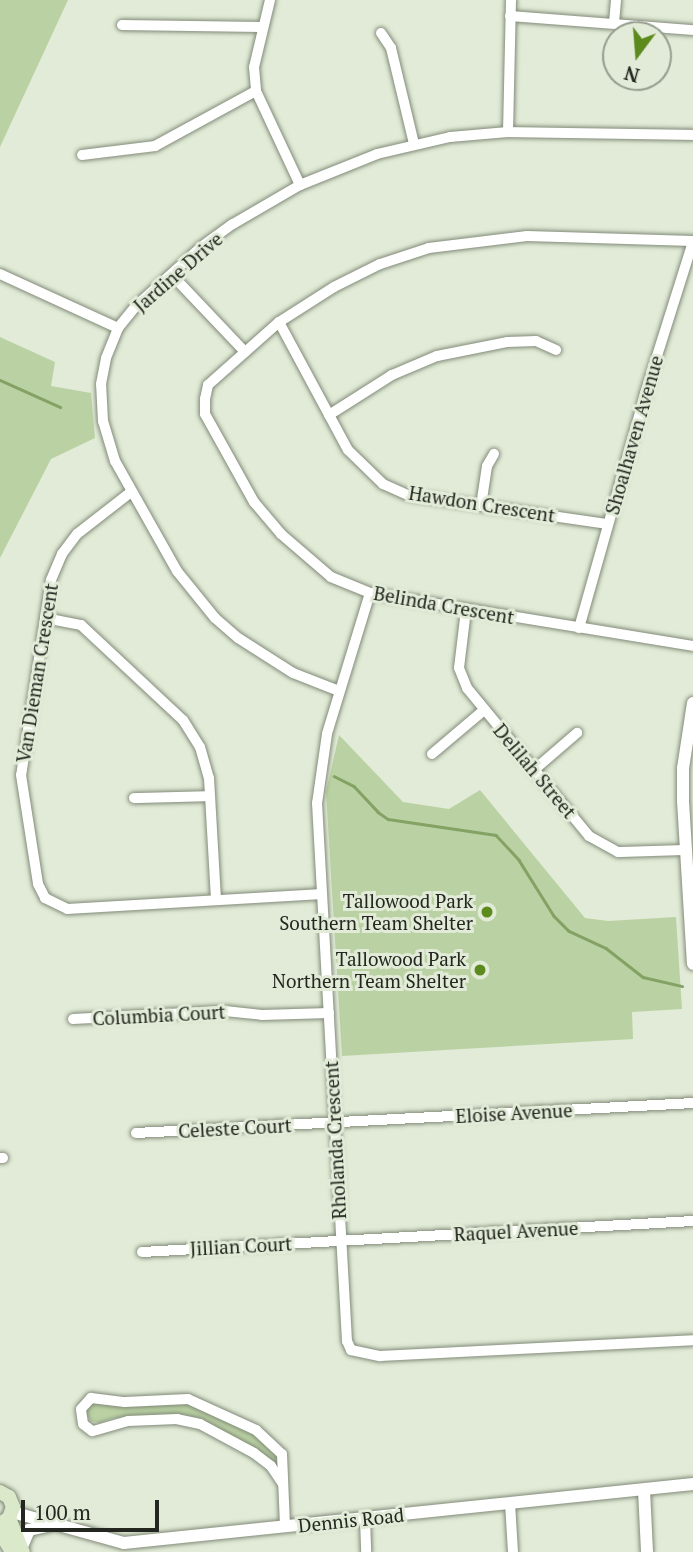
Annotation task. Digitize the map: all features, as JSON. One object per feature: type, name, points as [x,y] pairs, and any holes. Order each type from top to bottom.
[{"type":"main road","points":[[0,1492],[9,1497],[7,1518],[19,1551]]},
{"type":"main road","points":[[0,1532],[19,1551]]},
{"type":"street","points":[[270,0],[261,27],[254,67],[256,91],[300,185]]},
{"type":"street","points":[[508,132],[511,0]]},
{"type":"street","points":[[614,21],[616,0]]},
{"type":"street","points":[[510,16],[602,22]]},
{"type":"street","points":[[122,25],[261,27]]},
{"type":"street","points":[[672,28],[693,30]]},
{"type":"street","points":[[381,33],[391,48],[414,144]]},
{"type":"street","points":[[82,155],[155,146],[256,91]]},
{"type":"street","name":"Jardine Drive","points":[[339,691],[284,668],[238,638],[215,618],[177,571],[131,492],[107,439],[100,403],[106,358],[118,328],[135,307],[222,232],[300,185],[364,159],[414,144],[450,137],[508,132],[693,135]]},
{"type":"street","name":"Belinda Crescent","points":[[693,241],[527,236],[429,248],[380,264],[334,286],[279,322],[208,385],[205,414],[254,502],[281,534],[331,577],[370,593],[693,646]]},
{"type":"street","name":"Shoalhaven Avenue","points":[[579,628],[645,394],[693,241]]},
{"type":"street","points":[[0,274],[118,328]]},
{"type":"street","points":[[172,275],[245,352]]},
{"type":"street","name":"Hawdon Crescent","points":[[279,322],[348,450],[383,484],[408,495],[608,524]]},
{"type":"street","points":[[329,415],[392,374],[437,356],[507,342],[536,341],[556,350]]},
{"type":"street","points":[[481,506],[487,466],[494,454]]},
{"type":"street","name":"Van Dieman Crescent","points":[[131,492],[77,534],[62,554],[51,580],[21,775],[38,884],[45,898],[68,909],[322,894]]},
{"type":"street","name":"Rholanda Crescent","points":[[370,593],[339,691],[318,782],[347,1341],[351,1350],[363,1355],[693,1340]]},
{"type":"street","name":"Delilah Street","points":[[466,610],[459,668],[467,688],[599,844],[618,852],[687,850]]},
{"type":"street","points":[[45,618],[81,625],[183,720],[200,747],[209,778],[216,900]]},
{"type":"street","points":[[693,703],[684,768],[693,964]]},
{"type":"street","points":[[432,754],[484,710]]},
{"type":"street","points":[[534,770],[577,733]]},
{"type":"street","points":[[134,798],[210,796]]},
{"type":"street","name":"Columbia Court","points":[[73,1019],[225,1011],[262,1015],[329,1013]]},
{"type":"street","name":"Eloise Avenue","points":[[334,1122],[693,1103]]},
{"type":"street","name":"Celeste Court","points":[[136,1133],[334,1122]]},
{"type":"street","name":"Raquel Avenue","points":[[340,1240],[693,1221]]},
{"type":"street","name":"Jillian Court","points":[[142,1252],[340,1240]]},
{"type":"street","points":[[283,1484],[271,1466],[254,1453],[200,1424],[177,1419],[128,1421],[92,1430],[83,1424],[81,1409],[85,1401],[97,1397],[125,1402],[188,1399],[201,1402],[256,1430],[279,1448],[284,1467],[285,1527]]},
{"type":"street","name":"Dennis Road","points":[[7,1518],[54,1524],[124,1543],[693,1485]]},
{"type":"street","points":[[644,1490],[647,1552]]},
{"type":"street","points":[[510,1503],[513,1552]]},
{"type":"street","points":[[365,1518],[366,1552]]},
{"type":"street","points":[[19,1551],[29,1530],[54,1524]]},
{"type":"green space","points":[[0,0],[68,0],[0,147]]},
{"type":"green space","points":[[0,337],[55,362],[51,386],[91,393],[95,438],[51,459],[0,558]]},
{"type":"green space","points":[[339,735],[403,802],[449,809],[480,790],[585,918],[608,921],[676,917],[682,1009],[632,1012],[633,1039],[342,1056],[326,792]]},
{"type":"green space","points":[[178,1402],[200,1406],[251,1431],[279,1456],[278,1467],[239,1439],[188,1416],[114,1418],[99,1423],[91,1421],[84,1412],[88,1403]]},
{"type":"waterway","points":[[0,380],[60,407]]},
{"type":"waterway","points":[[334,776],[354,786],[388,819],[496,835],[519,860],[554,916],[569,931],[606,948],[643,977],[682,986]]},
{"type":"place","name":"Tallowood Park Southern Team Shelter","points":[[487,912]]},
{"type":"place","name":"Tallowood Park Northern Team Shelter","points":[[480,970]]}]
